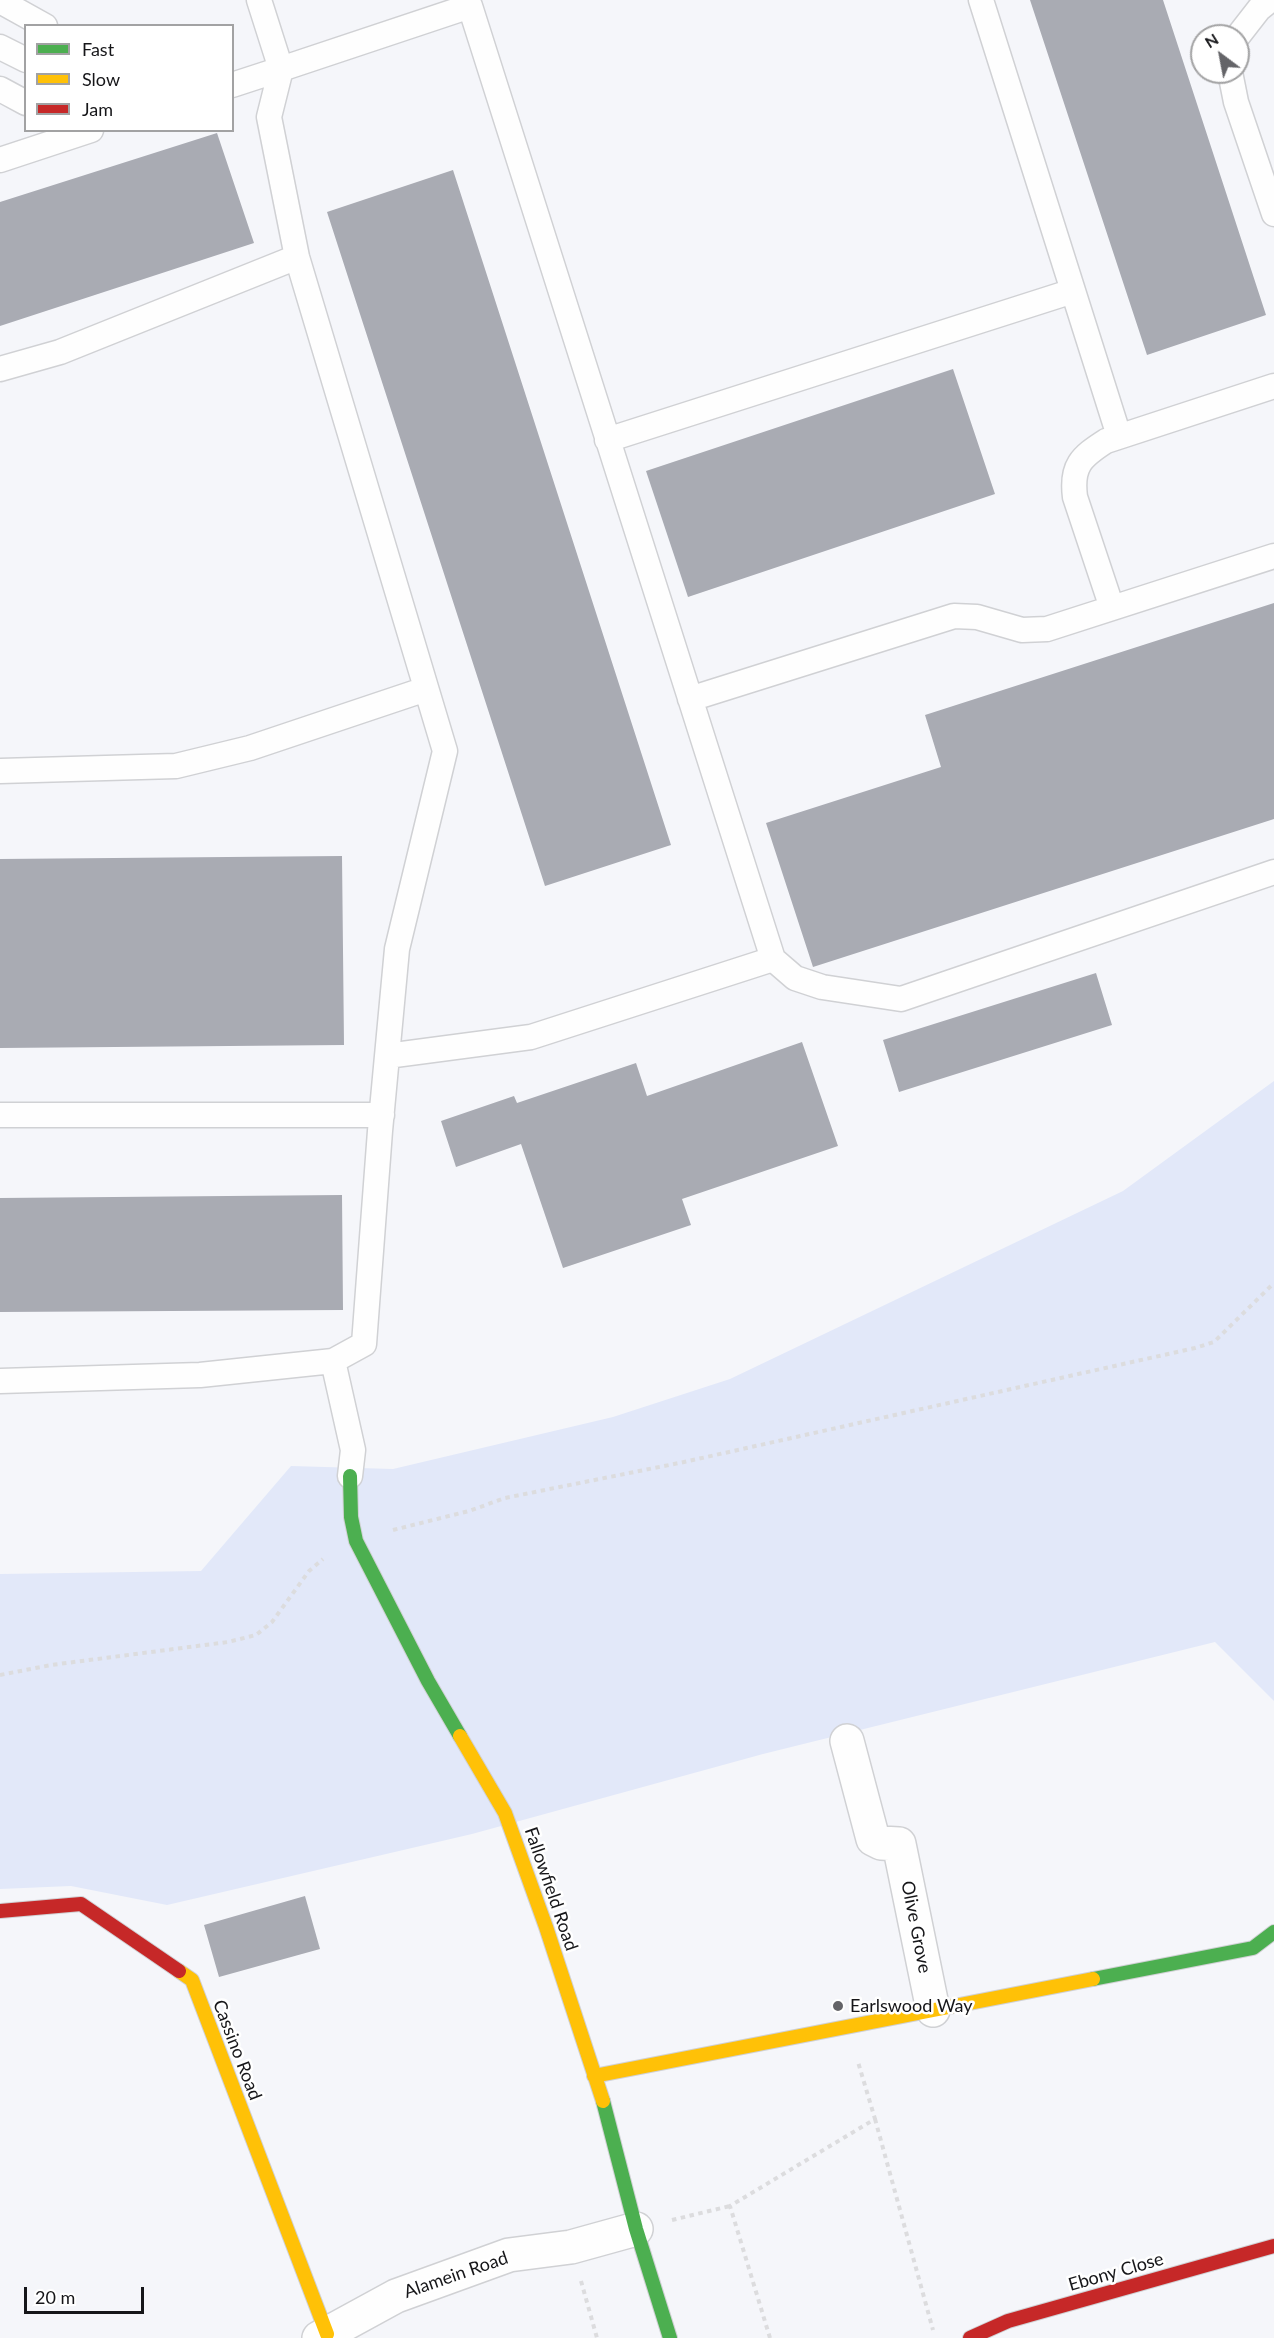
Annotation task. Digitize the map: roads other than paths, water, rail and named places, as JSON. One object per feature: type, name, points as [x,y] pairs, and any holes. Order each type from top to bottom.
[{"type":"street","name":"Fallowfield Road","points":[[350,1476],[351,1517],[356,1541],[428,1681],[506,1813],[611,2127],[636,2229],[670,2338]]},
{"type":"street","name":"Olive Grove","points":[[847,1740],[873,1839],[881,1843],[899,1844],[933,2010]]},
{"type":"street","name":"Cassino Road","points":[[0,1911],[81,1904],[192,1980],[323,2336]]},
{"type":"street","points":[[594,2076],[1253,1948],[1274,1932]]},
{"type":"street","name":"Alamein Road","points":[[323,2336],[396,2296],[509,2255],[571,2247],[636,2229]]},
{"type":"street","name":"Ebony Close","points":[[970,2338],[1008,2321],[1274,2246]]},
{"type":"lane","points":[[0,1381],[200,1374],[333,1361],[364,1344],[397,949],[445,751],[297,256],[269,117],[281,69],[259,0]]},
{"type":"lane","points":[[981,0],[1119,436]]},
{"type":"lane","points":[[1247,24],[1259,9],[1270,0]]},
{"type":"lane","points":[[0,1],[41,24]]},
{"type":"lane","points":[[234,84],[479,3],[607,440],[773,959],[795,978],[822,987],[901,999],[1274,872]]},
{"type":"lane","points":[[0,47],[24,59]]},
{"type":"lane","points":[[1232,84],[1236,102],[1274,214]]},
{"type":"lane","points":[[0,89],[24,102]]},
{"type":"lane","points":[[0,141],[11,156],[81,132]]},
{"type":"lane","points":[[0,369],[60,352],[297,256]]},
{"type":"lane","points":[[607,440],[1073,291]]},
{"type":"lane","points":[[1112,608],[1075,497],[1073,479],[1080,461],[1091,450],[1119,436],[1274,386]]},
{"type":"lane","points":[[690,699],[954,616],[977,617],[1022,630],[1047,629],[1274,556]]},
{"type":"lane","points":[[0,771],[176,766],[250,748],[426,689]]},
{"type":"lane","points":[[387,1056],[531,1037],[773,959]]},
{"type":"lane","points":[[0,1115],[382,1115]]},
{"type":"lane","points":[[333,1361],[353,1450],[350,1476]]},
{"type":"place","name":"Earlswood Way","points":[[838,2006]]}]
